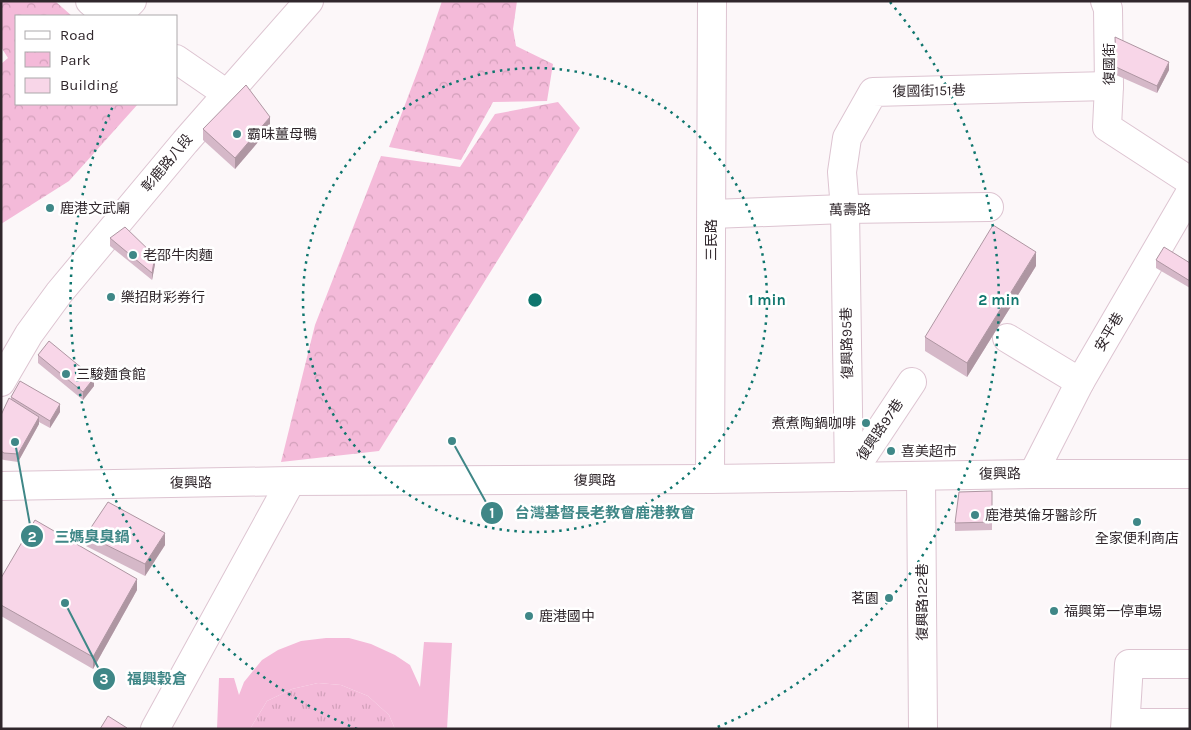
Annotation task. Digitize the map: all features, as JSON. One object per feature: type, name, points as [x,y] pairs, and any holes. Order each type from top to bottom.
[{"type":"street","points":[[90,1],[106,15]]},
{"type":"street","points":[[118,15],[132,1]]},
{"type":"street","name":"彰鹿路八段","points":[[1,382],[30,334],[59,293],[185,142],[309,1]]},
{"type":"street","name":"三民路","points":[[710,479],[712,1]]},
{"type":"street","name":"復國街","points":[[1105,1],[1108,9],[1109,86],[1107,127],[1190,181]]},
{"type":"street","points":[[178,60],[227,94]]},
{"type":"street","name":"復國街151巷","points":[[844,209],[842,172],[847,138],[873,92],[1109,86]]},
{"type":"street","name":"安平巷","points":[[1033,474],[1080,382],[1190,193]]},
{"type":"street","name":"萬壽路","points":[[712,214],[844,209],[989,207]]},
{"type":"street","name":"復興路95巷","points":[[844,209],[849,477]]},
{"type":"street","points":[[1008,338],[1080,382]]},
{"type":"street","name":"復興路97巷","points":[[849,477],[912,382]]},
{"type":"street","name":"復興路","points":[[1,486],[292,481],[1190,474]]},
{"type":"street","name":"復興路122巷","points":[[921,476],[923,729]]},
{"type":"street","points":[[155,729],[292,481]]},
{"type":"street","points":[[1190,664],[1130,664],[1126,726],[1190,722]]},
{"type":"green space","points":[[1,1],[55,1],[71,15],[15,15],[15,105],[137,105],[69,181],[1,224],[1,64],[8,58],[1,47]]},
{"type":"green space","points":[[442,1],[517,1],[513,29],[516,46],[553,64],[547,101],[493,102],[461,160],[389,147]]},
{"type":"green space","points":[[558,102],[580,128],[379,451],[281,462],[315,325],[381,156],[460,167],[495,114]]},
{"type":"green space","points":[[349,638],[371,644],[395,655],[410,665],[420,687],[424,642],[452,643],[447,729],[395,729],[389,715],[368,696],[341,685],[318,683],[292,689],[267,701],[250,729],[217,729],[219,678],[234,678],[239,695],[244,682],[262,660],[278,650],[301,641]]},
{"type":"green space","points":[[318,683],[341,685],[368,696],[389,715],[395,729],[250,729],[267,701],[292,689]]},
{"type":"building","points":[[1115,37],[1169,62],[1157,86],[1116,67]]},
{"type":"building","name":"霸味薑母鴨","points":[[246,85],[270,117],[235,158],[203,129]]},
{"type":"building","points":[[993,225],[1036,252],[967,363],[925,337]]},
{"type":"building","name":"老邵牛肉麵","points":[[125,227],[155,256],[152,273],[110,238]]},
{"type":"building","points":[[1164,247],[1190,263],[1190,281],[1156,260]]},
{"type":"building","points":[[49,341],[94,378],[83,392],[38,355]]},
{"type":"building","points":[[20,381],[60,404],[50,421],[11,397]]},
{"type":"building","points":[[9,398],[39,417],[18,454],[1,451],[1,415]]},
{"type":"building","name":"鹿港英倫牙醫診所","points":[[992,491],[992,522],[955,523],[959,492]]},
{"type":"building","points":[[108,502],[165,533],[145,564],[86,535]]},
{"type":"building","points":[[35,520],[137,579],[93,657],[1,605],[1,578]]},
{"type":"building","points":[[108,716],[127,728],[127,729],[100,729]]},
{"type":"place","name":"霸味薑母鴨","points":[[237,134]]},
{"type":"place","name":"鹿港文武廟","points":[[50,208]]},
{"type":"place","name":"老邵牛肉麵","points":[[133,255]]},
{"type":"place","name":"樂招財彩券行","points":[[111,297]]},
{"type":"place","name":"三駿麵食館","points":[[66,374]]},
{"type":"place","name":"煮煮陶鍋咖啡","points":[[866,423]]},
{"type":"place","name":"台灣基督長老教會鹿港教會","points":[[452,441]]},
{"type":"place","name":"三媽臭臭鍋","points":[[15,442]]},
{"type":"place","name":"喜美超市","points":[[891,451]]},
{"type":"place","name":"鹿港英倫牙醫診所","points":[[975,515]]},
{"type":"place","name":"全家便利商店","points":[[1137,522]]},
{"type":"place","name":"茗園","points":[[889,598]]},
{"type":"place","name":"福興穀倉","points":[[65,603]]},
{"type":"place","name":"福興第一停車場","points":[[1054,611]]},
{"type":"place","name":"鹿港國中","points":[[529,616]]}]
